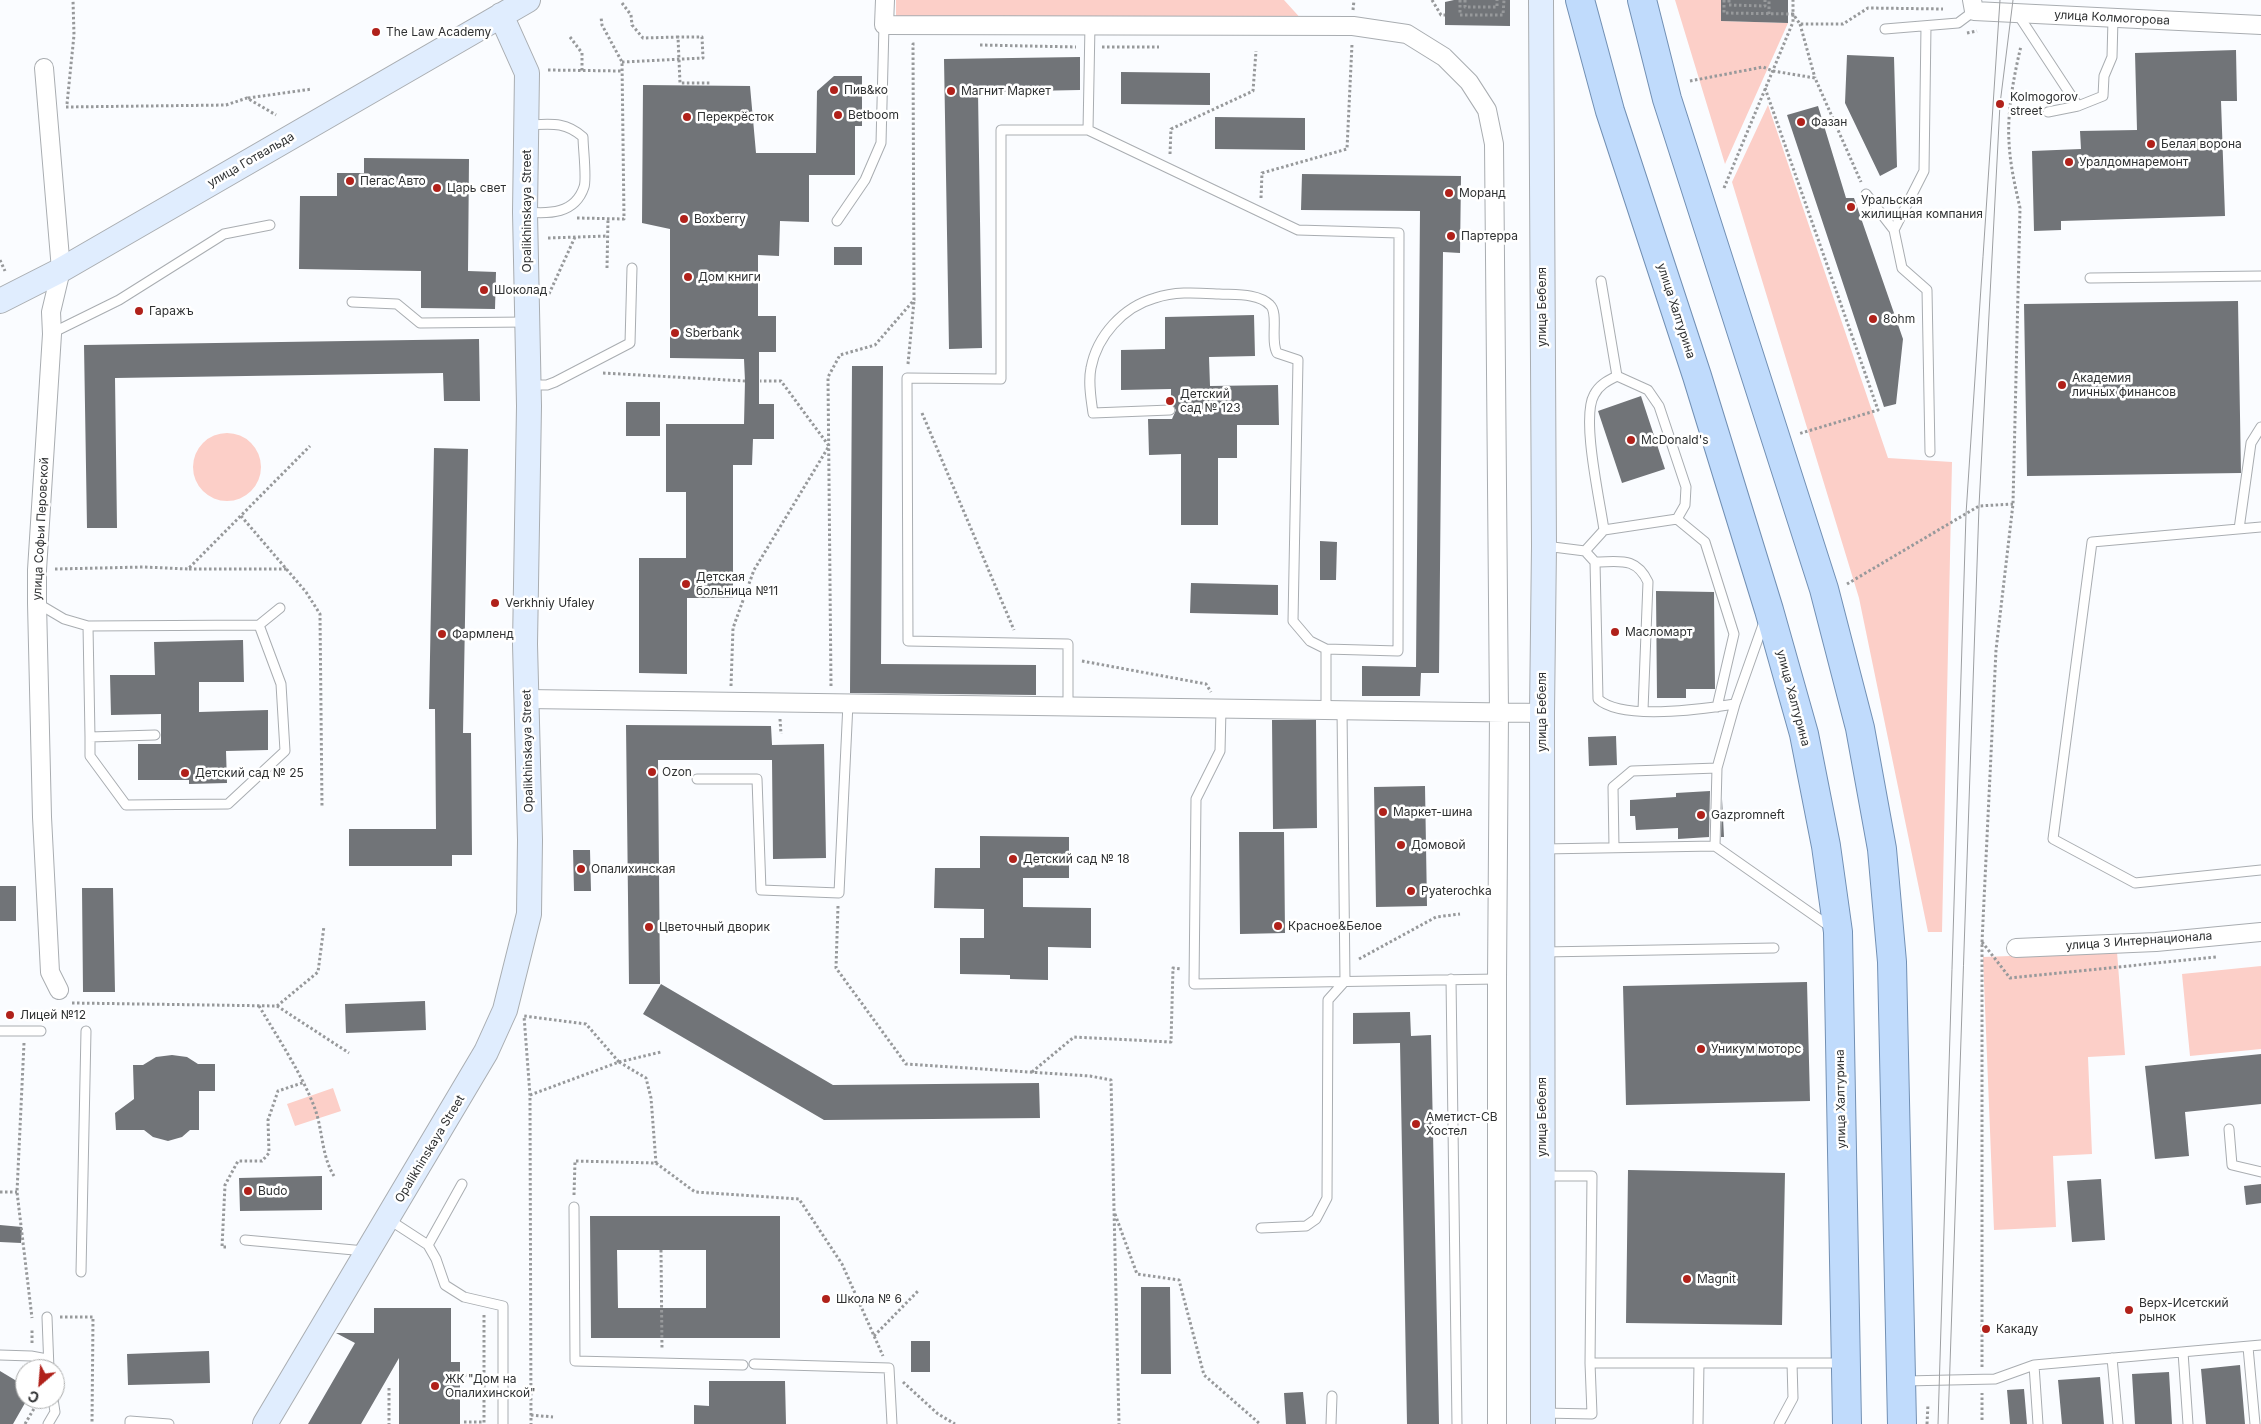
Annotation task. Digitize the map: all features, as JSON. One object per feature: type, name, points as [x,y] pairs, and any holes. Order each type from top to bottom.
[{"type":"main road","name":"улица Готвальда","points":[[0,301],[61,270],[528,0]]},
{"type":"main road","name":"улица Бебеля","points":[[1541,0],[1544,546],[1542,713],[1543,1418]]},
{"type":"main road","name":"улица Халтурина","points":[[1580,0],[1610,111],[1698,376],[1769,610],[1804,734],[1826,846],[1838,932],[1847,1424]]},
{"type":"main road","points":[[1642,0],[1668,99],[1824,589],[1865,756],[1882,849],[1892,962],[1902,1424]]},
{"type":"main road","name":"Opalikhinskaya Street","points":[[265,1424],[469,1084],[486,1052],[505,1010],[529,914],[530,840],[525,618],[528,385],[527,73],[501,16]]},
{"type":"street","points":[[885,0],[884,25],[1353,26],[1407,34],[1444,57],[1469,82],[1487,110],[1494,144],[1499,713],[1497,1424]]},
{"type":"street","name":"улица Колмогорова","points":[[1973,6],[2016,13],[2261,25]]},
{"type":"street","name":"улица Софьи Перовской","points":[[44,68],[61,270],[51,312],[52,334],[37,570],[37,603],[42,817],[50,972],[63,996]]},
{"type":"street","points":[[526,699],[1542,713]]},
{"type":"street","name":"улица 3 Интернационала","points":[[2016,948],[2156,942],[2261,932]]},
{"type":"lane","points":[[1885,29],[1958,23],[1973,6]]},
{"type":"lane","points":[[2016,13],[2078,106]]},
{"type":"lane","points":[[2048,112],[2078,106],[2103,96],[2104,76],[2112,57],[2113,19]]},
{"type":"lane","points":[[837,221],[865,180],[882,143],[884,25]]},
{"type":"lane","points":[[1088,130],[1090,25]]},
{"type":"lane","points":[[1894,230],[1924,171],[1926,26]]},
{"type":"lane","points":[[526,212],[548,214],[561,212],[575,202],[585,187],[583,137],[573,129],[561,125],[528,126]]},
{"type":"lane","points":[[1068,706],[1068,644],[908,640],[907,378],[1001,380],[1001,130],[1088,130],[1298,230],[1399,233],[1398,651],[1326,649],[1310,641],[1294,621],[1298,360],[1277,353],[1274,346],[1274,310],[1270,304],[1247,296],[1198,292],[1175,294],[1154,298],[1136,306],[1118,319],[1105,334],[1091,369],[1093,414],[1170,410]]},
{"type":"lane","points":[[1866,194],[1894,230],[1902,268],[1928,290],[1930,452]]},
{"type":"lane","points":[[52,334],[119,300],[224,234],[270,224]]},
{"type":"lane","points":[[528,385],[547,385],[555,382],[630,343],[632,268]]},
{"type":"lane","points":[[2090,278],[2261,276]]},
{"type":"lane","points":[[1601,281],[1617,376]]},
{"type":"lane","points":[[352,302],[397,304],[420,323],[527,322]]},
{"type":"lane","points":[[1617,376],[1648,390],[1659,406],[1686,487],[1684,505],[1677,519]]},
{"type":"lane","points":[[1604,530],[1588,419],[1593,396],[1603,383],[1617,376]]},
{"type":"lane","points":[[2239,529],[2252,443],[2261,427]]},
{"type":"lane","points":[[1585,551],[1604,530],[1677,519],[1705,542],[1734,634],[1717,707]]},
{"type":"lane","points":[[2261,527],[2092,542],[2053,840],[2135,883],[2261,870]]},
{"type":"lane","points":[[1544,546],[1585,551],[1595,562],[1598,699],[1611,708],[1643,710],[1693,711],[1735,704]]},
{"type":"lane","points":[[1595,562],[1630,562],[1642,570],[1648,582],[1643,710]]},
{"type":"lane","points":[[37,603],[64,619],[88,626],[259,625],[280,608]]},
{"type":"lane","points":[[1715,846],[1717,768],[1735,704],[1769,610]]},
{"type":"lane","points":[[88,626],[90,756],[126,805],[228,804],[285,751],[281,684],[259,625]]},
{"type":"lane","points":[[1260,1228],[1306,1226],[1316,1219],[1326,1198],[1328,1000],[1345,981],[1334,710],[1326,649]]},
{"type":"lane","points":[[697,778],[757,779],[761,890],[839,893],[839,703]]},
{"type":"lane","points":[[1221,709],[1220,752],[1196,798],[1194,984],[1497,979]]},
{"type":"lane","points":[[90,737],[155,735]]},
{"type":"lane","points":[[1614,847],[1613,787],[1632,771],[1717,768]]},
{"type":"lane","points":[[1543,849],[1715,846],[1838,932]]},
{"type":"lane","points":[[1543,952],[1774,948]]},
{"type":"lane","points":[[1451,979],[1457,1424]]},
{"type":"lane","points":[[80,1272],[86,1030]]},
{"type":"lane","points":[[0,1031],[41,1031]]},
{"type":"lane","points":[[2229,1129],[2232,1164],[2261,1172]]},
{"type":"lane","points":[[1542,1176],[1592,1176],[1590,1363],[1592,1414],[1543,1418]]},
{"type":"lane","points":[[428,1245],[462,1184]]},
{"type":"lane","points":[[574,1206],[575,1361],[743,1365]]},
{"type":"lane","points":[[388,1218],[428,1245],[436,1259],[445,1285],[464,1297],[503,1306],[503,1424]]},
{"type":"lane","points":[[245,1240],[368,1252]]},
{"type":"lane","points":[[47,1317],[48,1359]]},
{"type":"lane","points":[[1902,1381],[1996,1378],[2034,1365],[2261,1346]]},
{"type":"lane","points":[[2248,1347],[2256,1424]]},
{"type":"lane","points":[[2183,1352],[2188,1424]]},
{"type":"lane","points":[[0,1356],[31,1356],[37,1359]]},
{"type":"lane","points":[[2112,1358],[2118,1424]]},
{"type":"lane","points":[[1698,1424],[1699,1362]]},
{"type":"lane","points":[[1590,1363],[1847,1363]]},
{"type":"lane","points":[[1779,1424],[1793,1398],[1792,1363]]},
{"type":"lane","points":[[754,1364],[889,1368],[892,1424]]},
{"type":"lane","points":[[2034,1365],[2038,1424]]},
{"type":"lane","points":[[1331,1424],[1332,1396]]},
{"type":"lane","points":[[48,1424],[55,1412],[55,1409]]},
{"type":"lane","points":[[130,1424],[130,1421],[169,1424]]},
{"type":"path","points":[[66,116],[74,35],[73,0]]},
{"type":"path","points":[[1353,10],[1354,0]]},
{"type":"path","points":[[1432,0],[1441,15],[1445,15]]},
{"type":"path","points":[[1460,0],[1460,15],[1503,16],[1504,0]]},
{"type":"path","points":[[1465,0],[1465,7],[1497,7],[1498,0]]},
{"type":"path","points":[[1724,0],[1724,12],[1793,14]]},
{"type":"path","points":[[1729,0],[1729,5],[1765,6],[1765,0]]},
{"type":"path","points":[[1769,14],[1770,0]]},
{"type":"path","points":[[1724,188],[1793,22],[1793,0]]},
{"type":"path","points":[[622,3],[631,15],[632,25],[643,38],[702,37],[703,58],[622,62]]},
{"type":"path","points":[[1800,24],[1843,24],[1868,8],[1946,9]]},
{"type":"path","points":[[1793,14],[1800,24],[1815,78],[1866,194]]},
{"type":"path","points":[[574,218],[624,219],[622,62],[602,25],[601,17]]},
{"type":"path","points":[[570,37],[582,53],[582,71]]},
{"type":"path","points":[[678,37],[680,83],[711,83]]},
{"type":"path","points":[[922,44],[913,44],[914,300],[907,378],[1019,643]]},
{"type":"path","points":[[1260,212],[1262,173],[1346,148],[1352,44]]},
{"type":"path","points":[[972,45],[1159,47]]},
{"type":"path","points":[[1982,1420],[1982,942],[1996,650],[2013,504],[2020,208],[2012,169],[2009,141],[2014,73],[2022,46]]},
{"type":"path","points":[[1170,169],[1171,129],[1253,91],[1256,51]]},
{"type":"path","points":[[1690,81],[1763,67],[1772,71],[1815,78]]},
{"type":"path","points":[[548,70],[622,71]]},
{"type":"path","points":[[1765,88],[1878,410],[1794,435]]},
{"type":"path","points":[[66,107],[226,105],[247,98],[312,90]]},
{"type":"path","points":[[247,98],[276,115]]},
{"type":"path","points":[[607,268],[608,219]]},
{"type":"path","points":[[548,238],[608,236]]},
{"type":"path","points":[[548,296],[575,237]]},
{"type":"path","points":[[0,260],[5,271]]},
{"type":"path","points":[[839,703],[828,377],[840,355],[874,345],[914,300]]},
{"type":"path","points":[[599,373],[745,381]]},
{"type":"path","points":[[760,381],[781,380],[829,446]]},
{"type":"path","points":[[188,569],[310,446]]},
{"type":"path","points":[[731,702],[733,628],[754,570],[829,446]]},
{"type":"path","points":[[1847,584],[1979,506],[2013,504]]},
{"type":"path","points":[[241,516],[306,592],[320,614],[322,808]]},
{"type":"path","points":[[37,570],[144,567],[287,569]]},
{"type":"path","points":[[1068,658],[1206,684],[1221,709]]},
{"type":"path","points":[[839,893],[836,968],[906,1064],[1090,1076],[1112,1080],[1119,1424]]},
{"type":"path","points":[[277,1006],[318,972],[324,926]]},
{"type":"path","points":[[1982,942],[2010,978],[2222,956]]},
{"type":"path","points":[[63,996],[277,1006],[349,1053]]},
{"type":"path","points":[[259,1006],[304,1082],[315,1109],[328,1166],[334,1176]]},
{"type":"path","points":[[531,1424],[530,1095],[524,1016],[586,1024],[619,1062],[646,1078],[651,1098],[656,1164]]},
{"type":"path","points":[[25,1032],[17,1192],[32,1318],[31,1356]]},
{"type":"path","points":[[530,1095],[619,1062],[661,1052]]},
{"type":"path","points":[[226,1247],[222,1247],[225,1185],[238,1161],[262,1161],[269,1153],[268,1120],[278,1091],[304,1082]]},
{"type":"path","points":[[574,1206],[575,1161],[656,1164],[695,1192],[799,1199],[842,1264],[889,1368],[938,1414],[955,1424]]},
{"type":"path","points":[[0,1192],[17,1192]]},
{"type":"path","points":[[1114,1211],[1137,1274],[1179,1280],[1190,1328],[1204,1375],[1260,1424]]},
{"type":"path","points":[[662,1250],[662,1363]]},
{"type":"path","points":[[874,1336],[918,1292]]},
{"type":"path","points":[[464,1422],[484,1423],[484,1302]]},
{"type":"path","points":[[32,1318],[93,1317],[92,1424]]},
{"type":"path","points":[[464,1375],[484,1375]]},
{"type":"path","points":[[389,1388],[389,1424]]},
{"type":"path","points":[[1927,1424],[1928,1404]]},
{"type":"path","points":[[25,1424],[34,1409]]},
{"type":"path","points":[[531,1415],[553,1417]]},
{"type":"shaded area","points":[[896,0],[1284,0],[1304,22],[896,17]]},
{"type":"shaded area","points":[[1675,0],[1721,0],[1721,21],[1788,23],[1725,164]]},
{"type":"shaded area","points":[[1768,105],[1888,458],[1952,462],[1942,932],[1928,932],[1859,598],[1732,182]]},
{"type":"shaded area","points":[[227,433],[240,435],[251,443],[259,454],[261,467],[259,480],[251,491],[240,499],[227,501],[214,499],[203,491],[195,480],[193,467],[195,454],[203,443],[214,435]]},
{"type":"shaded area","points":[[2117,952],[2125,1055],[2088,1057],[2092,1154],[2053,1156],[2056,1227],[1994,1230],[1983,957]]},
{"type":"shaded area","points":[[2261,966],[2261,1049],[2190,1056],[2182,974]]},
{"type":"shaded area","points":[[333,1088],[341,1111],[295,1126],[287,1104]]},
{"type":"building","points":[[1454,0],[1510,0],[1510,26],[1445,25],[1445,2]]},
{"type":"building","points":[[1721,0],[1788,0],[1788,23],[1721,21]]},
{"type":"building","points":[[2236,50],[2237,101],[2221,101],[2225,216],[2061,221],[2061,230],[2034,231],[2032,151],[2081,149],[2080,131],[2137,130],[2135,53]]},
{"type":"building","points":[[1847,55],[1894,57],[1897,167],[1880,176],[1845,103]]},
{"type":"building","points":[[1080,57],[1080,90],[978,92],[982,348],[949,349],[944,59]]},
{"type":"building","points":[[1121,72],[1210,73],[1210,105],[1121,104]]},
{"type":"building","points":[[834,76],[862,76],[862,126],[855,126],[855,175],[809,175],[809,222],[780,221],[779,256],[758,255],[758,316],[776,316],[776,352],[759,352],[759,404],[774,404],[774,439],[753,439],[752,465],[733,465],[733,598],[687,598],[687,674],[639,673],[639,558],[686,558],[686,492],[666,492],[666,424],[744,424],[745,381],[744,359],[670,358],[670,229],[642,223],[643,85],[750,86],[756,153],[816,153],[817,91]]},
{"type":"building","points":[[1818,106],[1846,198],[1854,198],[1903,339],[1896,404],[1884,407],[1787,115]]},
{"type":"building","points":[[1215,117],[1305,118],[1305,150],[1215,149]]},
{"type":"building","points":[[364,158],[469,159],[468,271],[496,272],[495,309],[421,308],[421,271],[299,269],[300,196],[337,196],[337,173],[364,173]]},
{"type":"building","points":[[1302,174],[1461,176],[1460,253],[1443,252],[1439,673],[1421,673],[1420,696],[1362,696],[1362,666],[1416,667],[1420,211],[1301,210]]},
{"type":"building","points":[[834,247],[862,247],[862,265],[834,265]]},
{"type":"building","points":[[2238,301],[2241,473],[2027,476],[2024,304]]},
{"type":"building","points":[[1254,315],[1255,356],[1209,357],[1210,386],[1278,385],[1279,425],[1237,425],[1237,458],[1218,458],[1218,525],[1181,525],[1181,454],[1149,455],[1148,419],[1172,419],[1176,410],[1171,404],[1171,389],[1121,390],[1121,350],[1165,349],[1165,317]]},
{"type":"building","points":[[479,339],[480,401],[444,401],[443,373],[115,378],[117,528],[87,528],[84,345]]},
{"type":"building","points":[[852,366],[883,366],[881,664],[1036,665],[1036,695],[850,693]]},
{"type":"building","name":"McDonald's","points":[[1641,396],[1665,469],[1622,483],[1598,411]]},
{"type":"building","points":[[626,402],[660,402],[660,436],[626,436]]},
{"type":"building","points":[[434,448],[468,449],[463,733],[471,733],[472,855],[452,855],[452,866],[349,866],[349,829],[436,829],[435,709],[429,709]]},
{"type":"building","points":[[1320,541],[1337,542],[1336,580],[1320,580]]},
{"type":"building","points":[[1191,583],[1278,585],[1278,615],[1190,613]]},
{"type":"building","points":[[1656,591],[1714,592],[1715,689],[1686,689],[1686,698],[1657,698]]},
{"type":"building","points":[[243,640],[244,682],[199,682],[199,712],[268,710],[268,750],[226,751],[227,783],[189,784],[189,780],[138,780],[138,744],[161,744],[161,714],[111,715],[110,675],[155,675],[154,642]]},
{"type":"building","points":[[1272,720],[1316,720],[1317,828],[1273,829]]},
{"type":"building","points":[[626,725],[771,726],[772,745],[824,744],[826,858],[773,859],[772,760],[658,760],[660,984],[629,984]]},
{"type":"building","points":[[1616,736],[1617,765],[1589,766],[1588,737]]},
{"type":"building","name":"Домовой","points":[[1425,786],[1427,906],[1376,907],[1374,787]]},
{"type":"building","points":[[1710,791],[1709,837],[1678,839],[1678,828],[1636,830],[1635,816],[1630,816],[1630,800],[1676,797],[1676,793]]},
{"type":"building","points":[[1722,799],[1724,837],[1721,837]]},
{"type":"building","points":[[1239,832],[1284,832],[1285,933],[1240,934]]},
{"type":"building","points":[[980,836],[1069,837],[1069,878],[1023,878],[1023,907],[1091,908],[1091,948],[1048,947],[1048,980],[1010,979],[1010,975],[960,974],[960,938],[984,938],[984,909],[934,908],[935,868],[980,868]]},
{"type":"building","points":[[573,850],[590,850],[591,891],[574,891]]},
{"type":"building","points":[[0,886],[16,886],[16,921],[0,921]]},
{"type":"building","points":[[82,888],[113,888],[115,992],[83,992]]},
{"type":"building","points":[[1807,982],[1810,1101],[1626,1105],[1623,986]]},
{"type":"building","points":[[661,984],[833,1085],[1039,1083],[1040,1118],[824,1120],[643,1014]]},
{"type":"building","points":[[425,1001],[426,1030],[346,1033],[345,1004]]},
{"type":"building","points":[[1410,1012],[1411,1036],[1431,1035],[1439,1424],[1407,1424],[1400,1043],[1353,1044],[1353,1013]]},
{"type":"building","points":[[2261,1054],[2261,1104],[2185,1112],[2189,1156],[2155,1159],[2145,1066]]},
{"type":"building","points":[[172,1055],[187,1057],[198,1064],[215,1064],[215,1091],[199,1091],[199,1130],[190,1130],[182,1137],[168,1141],[153,1137],[144,1130],[116,1130],[115,1113],[134,1099],[133,1065],[143,1065],[156,1057]]},
{"type":"building","points":[[1628,1170],[1785,1173],[1782,1325],[1626,1323]]},
{"type":"building","points":[[322,1176],[322,1210],[240,1211],[239,1178]]},
{"type":"building","points":[[2101,1179],[2105,1240],[2072,1242],[2067,1181]]},
{"type":"building","points":[[2261,1184],[2261,1203],[2246,1205],[2244,1186]]},
{"type":"building","points":[[590,1216],[780,1216],[780,1338],[591,1338]],"holes":[[[617,1250],[706,1250],[706,1308],[618,1308]]]},
{"type":"building","points":[[0,1225],[22,1227],[21,1243],[0,1242]]},
{"type":"building","points":[[1141,1287],[1170,1287],[1171,1374],[1141,1374]]},
{"type":"building","points":[[374,1308],[451,1308],[451,1362],[460,1362],[460,1424],[399,1424],[399,1358],[361,1424],[308,1424],[355,1343],[336,1333],[374,1333]]},
{"type":"building","points":[[911,1341],[930,1341],[930,1372],[911,1372]]},
{"type":"building","points":[[209,1351],[210,1383],[128,1385],[127,1354]]},
{"type":"building","points":[[2240,1365],[2245,1424],[2206,1424],[2201,1369]]},
{"type":"building","points":[[0,1371],[15,1380],[15,1409],[22,1409],[13,1424],[0,1424]]},
{"type":"building","points":[[2169,1372],[2172,1424],[2135,1424],[2132,1374]]},
{"type":"building","points":[[2100,1377],[2104,1424],[2062,1424],[2058,1380]]},
{"type":"building","points":[[709,1381],[785,1381],[786,1424],[694,1424],[694,1405],[709,1406]]},
{"type":"building","points":[[2024,1389],[2027,1424],[2010,1424],[2007,1390]]},
{"type":"building","points":[[1303,1392],[1306,1424],[1286,1424],[1284,1393]]},
{"type":"tram line","points":[[1938,1424],[1966,514],[2000,0]]},
{"type":"tram line","points":[[1948,1424],[1979,506],[2000,104],[2013,0]]},
{"type":"place","name":"The Law Academy","points":[[376,32]]},
{"type":"place","name":"Пив&ко","points":[[834,90]]},
{"type":"place","name":"Магнит Маркет","points":[[951,91]]},
{"type":"place","name":"Kolmogorov street","points":[[2000,104]]},
{"type":"place","name":"Betboom","points":[[838,115]]},
{"type":"place","name":"Перекрёсток","points":[[687,117]]},
{"type":"place","name":"Фазан","points":[[1801,122]]},
{"type":"place","name":"Белая ворона","points":[[2151,144]]},
{"type":"place","name":"Уралдомнаремонт","points":[[2069,162]]},
{"type":"place","name":"Пегас Авто","points":[[350,181]]},
{"type":"place","name":"Царь свет","points":[[437,188]]},
{"type":"place","name":"Моранд","points":[[1449,193]]},
{"type":"place","name":"Уральская жилищная компания","points":[[1851,207]]},
{"type":"place","name":"Boxberry","points":[[684,219]]},
{"type":"place","name":"Партерра","points":[[1451,236]]},
{"type":"place","name":"Дом книги","points":[[688,277]]},
{"type":"place","name":"Шоколад","points":[[484,290]]},
{"type":"place","name":"Гаражъ","points":[[139,311]]},
{"type":"place","name":"8ohm","points":[[1873,319]]},
{"type":"place","name":"Sberbank","points":[[675,333]]},
{"type":"place","name":"Академия личных финансов","points":[[2062,385]]},
{"type":"place","name":"Детский сад № 123","points":[[1170,401]]},
{"type":"place","name":"McDonald's","points":[[1631,440]]},
{"type":"place","name":"Детская больница №11","points":[[686,584]]},
{"type":"place","name":"Verkhniy Ufaley","points":[[495,603]]},
{"type":"place","name":"Масломарт","points":[[1615,632]]},
{"type":"place","name":"Фармленд","points":[[442,634]]},
{"type":"place","name":"Ozon","points":[[652,772]]},
{"type":"place","name":"Детский сад № 25","points":[[185,773]]},
{"type":"place","name":"Маркет-шина","points":[[1383,812]]},
{"type":"place","name":"Gazpromneft","points":[[1701,815]]},
{"type":"place","name":"Домовой","points":[[1401,845]]},
{"type":"place","name":"Детский сад № 18","points":[[1013,859]]},
{"type":"place","name":"Опалихинская","points":[[581,869]]},
{"type":"place","name":"Pyaterochka","points":[[1411,891]]},
{"type":"place","name":"Красное&Белое","points":[[1278,926]]},
{"type":"place","name":"Цветочный дворик","points":[[649,927]]},
{"type":"place","name":"Лицей №12","points":[[10,1015]]},
{"type":"place","name":"Уникум моторс","points":[[1701,1049]]},
{"type":"place","name":"Аметист-СВ Хостел","points":[[1416,1124]]},
{"type":"place","name":"Budo","points":[[248,1191]]},
{"type":"place","name":"Magnit","points":[[1687,1279]]},
{"type":"place","name":"Школа № 6","points":[[826,1299]]},
{"type":"place","name":"Верх-Исетский рынок","points":[[2129,1310]]},
{"type":"place","name":"Какаду","points":[[1986,1329]]},
{"type":"place","name":"ЖК \"Дом на Опалихинской\"","points":[[435,1386]]}]
